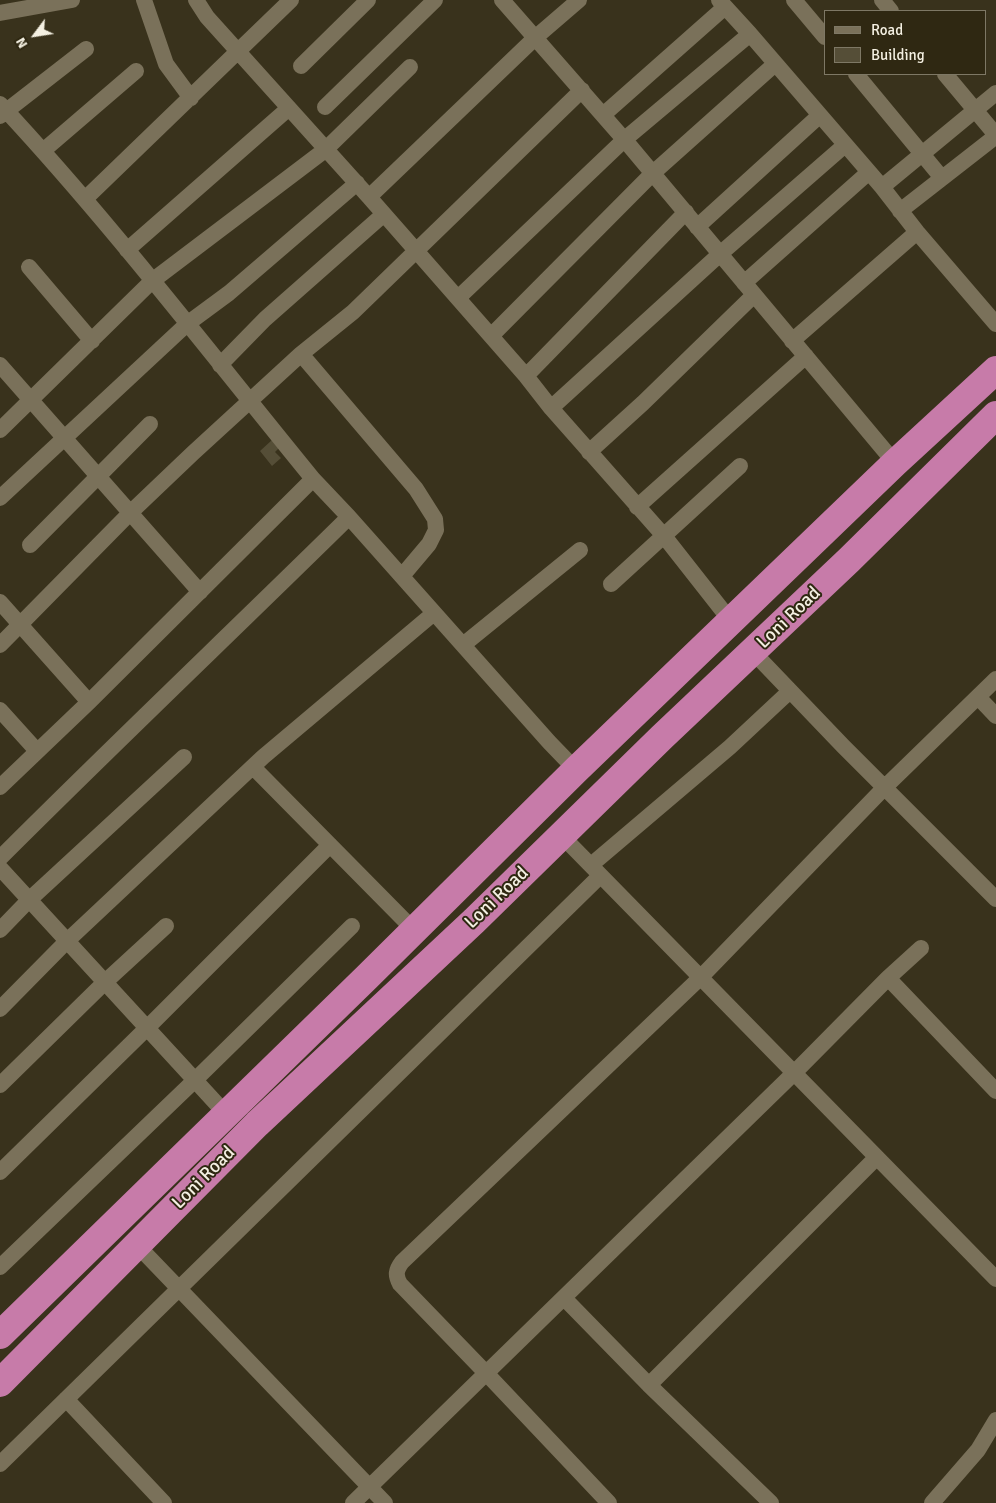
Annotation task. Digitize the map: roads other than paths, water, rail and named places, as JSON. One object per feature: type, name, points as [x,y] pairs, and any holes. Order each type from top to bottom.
[{"type":"highway","name":"Loni Road","points":[[0,1335],[730,620],[996,370]]},
{"type":"highway","name":"Loni Road","points":[[0,1383],[257,1124],[474,921],[561,835],[849,560],[996,415]]},
{"type":"street","points":[[0,13],[72,0]]},
{"type":"street","points":[[144,0],[166,64],[191,98]]},
{"type":"street","points":[[85,199],[292,0]]},
{"type":"street","points":[[301,66],[368,0]]},
{"type":"street","points":[[325,107],[434,0]]},
{"type":"street","points":[[369,197],[536,37],[579,0]]},
{"type":"street","points":[[794,0],[824,36]]},
{"type":"street","points":[[882,0],[891,10]]},
{"type":"street","points":[[506,1],[686,212],[895,463]]},
{"type":"street","points":[[200,2],[207,17],[416,250],[526,376],[589,452],[664,536],[730,620]]},
{"type":"street","points":[[603,115],[722,3],[882,187],[917,232],[996,324]]},
{"type":"street","points":[[458,298],[625,140],[750,34]]},
{"type":"street","points":[[86,49],[2,110],[44,150],[313,480],[349,517],[576,770]]},
{"type":"street","points":[[490,336],[653,173],[775,64]]},
{"type":"street","points":[[0,430],[152,281],[325,150],[410,67]]},
{"type":"street","points":[[44,150],[136,71]]},
{"type":"street","points":[[857,75],[942,178]]},
{"type":"street","points":[[900,211],[996,135],[946,75]]},
{"type":"street","points":[[0,645],[192,453],[250,402],[300,354],[353,312],[582,90]]},
{"type":"street","points":[[882,187],[996,93]]},
{"type":"street","points":[[127,250],[289,108]]},
{"type":"street","points":[[697,227],[819,116]]},
{"type":"street","points":[[551,408],[720,254],[845,145]]},
{"type":"street","points":[[589,452],[643,403],[749,289],[869,172]]},
{"type":"street","points":[[0,498],[187,324],[229,294],[357,184]]},
{"type":"street","points":[[526,376],[686,212]]},
{"type":"street","points":[[220,365],[265,319],[384,214]]},
{"type":"street","points":[[792,341],[917,232]]},
{"type":"street","points":[[29,267],[92,341]]},
{"type":"street","points":[[300,354],[416,489],[435,518],[436,530],[430,544],[402,576]]},
{"type":"street","points":[[637,507],[806,356]]},
{"type":"street","points":[[0,365],[200,592]]},
{"type":"street","points":[[30,545],[150,424]]},
{"type":"street","points":[[611,584],[740,466]]},
{"type":"street","points":[[0,786],[89,702],[313,480]]},
{"type":"street","points":[[0,858],[349,517]]},
{"type":"street","points":[[463,645],[580,550]]},
{"type":"street","points":[[0,602],[89,702]]},
{"type":"street","points":[[0,1009],[67,942],[253,767],[434,613]]},
{"type":"street","points":[[753,652],[996,899]]},
{"type":"street","points":[[609,1503],[400,1284],[396,1277],[397,1269],[402,1262],[700,978],[885,787],[996,680]]},
{"type":"street","points":[[0,1464],[178,1290],[596,871],[790,691]]},
{"type":"street","points":[[978,697],[996,716]]},
{"type":"street","points":[[0,710],[37,751]]},
{"type":"street","points":[[0,930],[29,900],[184,757]]},
{"type":"street","points":[[253,767],[414,930]]},
{"type":"street","points":[[561,835],[996,1279]]},
{"type":"street","points":[[0,1172],[330,845]]},
{"type":"street","points":[[0,868],[194,1082],[226,1114]]},
{"type":"street","points":[[0,1085],[105,982],[166,926]]},
{"type":"street","points":[[0,1267],[194,1082],[352,926]]},
{"type":"street","points":[[353,1503],[794,1073],[888,978],[921,948]]},
{"type":"street","points":[[888,978],[996,1091]]},
{"type":"street","points":[[649,1386],[876,1158]]},
{"type":"street","points":[[137,1246],[385,1503]]},
{"type":"street","points":[[564,1298],[649,1386],[771,1503]]},
{"type":"street","points":[[66,1399],[164,1503]]},
{"type":"street","points":[[932,1503],[978,1450],[996,1420]]}]
